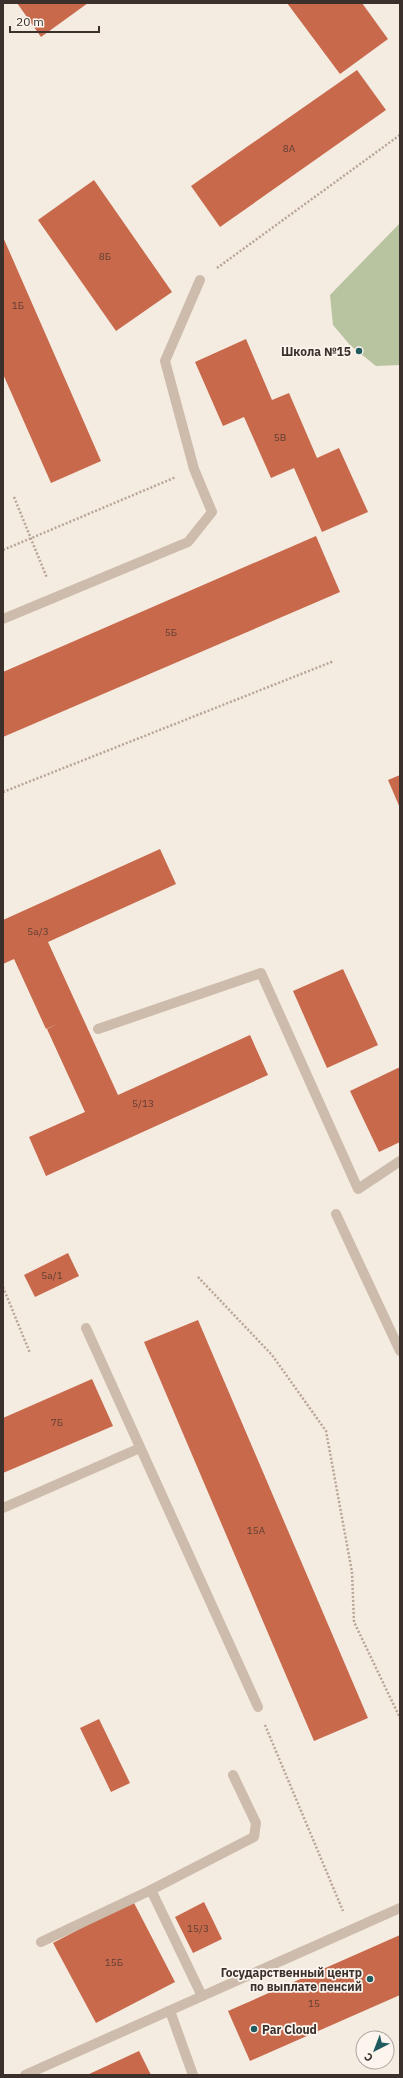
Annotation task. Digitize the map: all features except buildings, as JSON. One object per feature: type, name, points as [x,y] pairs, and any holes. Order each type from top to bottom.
[{"type":"lane","points":[[3,620],[188,542],[212,512],[194,469],[165,361],[200,280]]},
{"type":"lane","points":[[98,1029],[261,973],[358,1189],[400,1161]]},
{"type":"lane","points":[[336,1214],[400,1351]]},
{"type":"lane","points":[[86,1328],[258,1707]]},
{"type":"lane","points":[[3,1508],[140,1448]]},
{"type":"lane","points":[[41,1942],[152,1890],[254,1837],[256,1823],[233,1775]]},
{"type":"lane","points":[[152,1890],[202,1996]]},
{"type":"lane","points":[[25,2075],[400,1908]]},
{"type":"lane","points":[[170,2011],[193,2075]]},
{"type":"path","points":[[200,280],[400,135]]},
{"type":"path","points":[[3,550],[194,469]]},
{"type":"path","points":[[14,497],[55,598]]},
{"type":"path","points":[[3,792],[334,661]]},
{"type":"path","points":[[198,1277],[272,1355],[326,1431],[352,1572],[354,1622],[400,1718]]},
{"type":"path","points":[[3,1287],[30,1353]]},
{"type":"path","points":[[258,1707],[351,1930]]},
{"type":"green space","points":[[400,223],[400,365],[376,366],[350,345],[333,325],[330,295]]},
{"type":"place","name":"Школа №15","points":[[359,351]]},
{"type":"place","name":"Государственный центр по выплате пенсий","points":[[370,1979]]},
{"type":"place","name":"Par Cloud","points":[[254,2029]]}]
